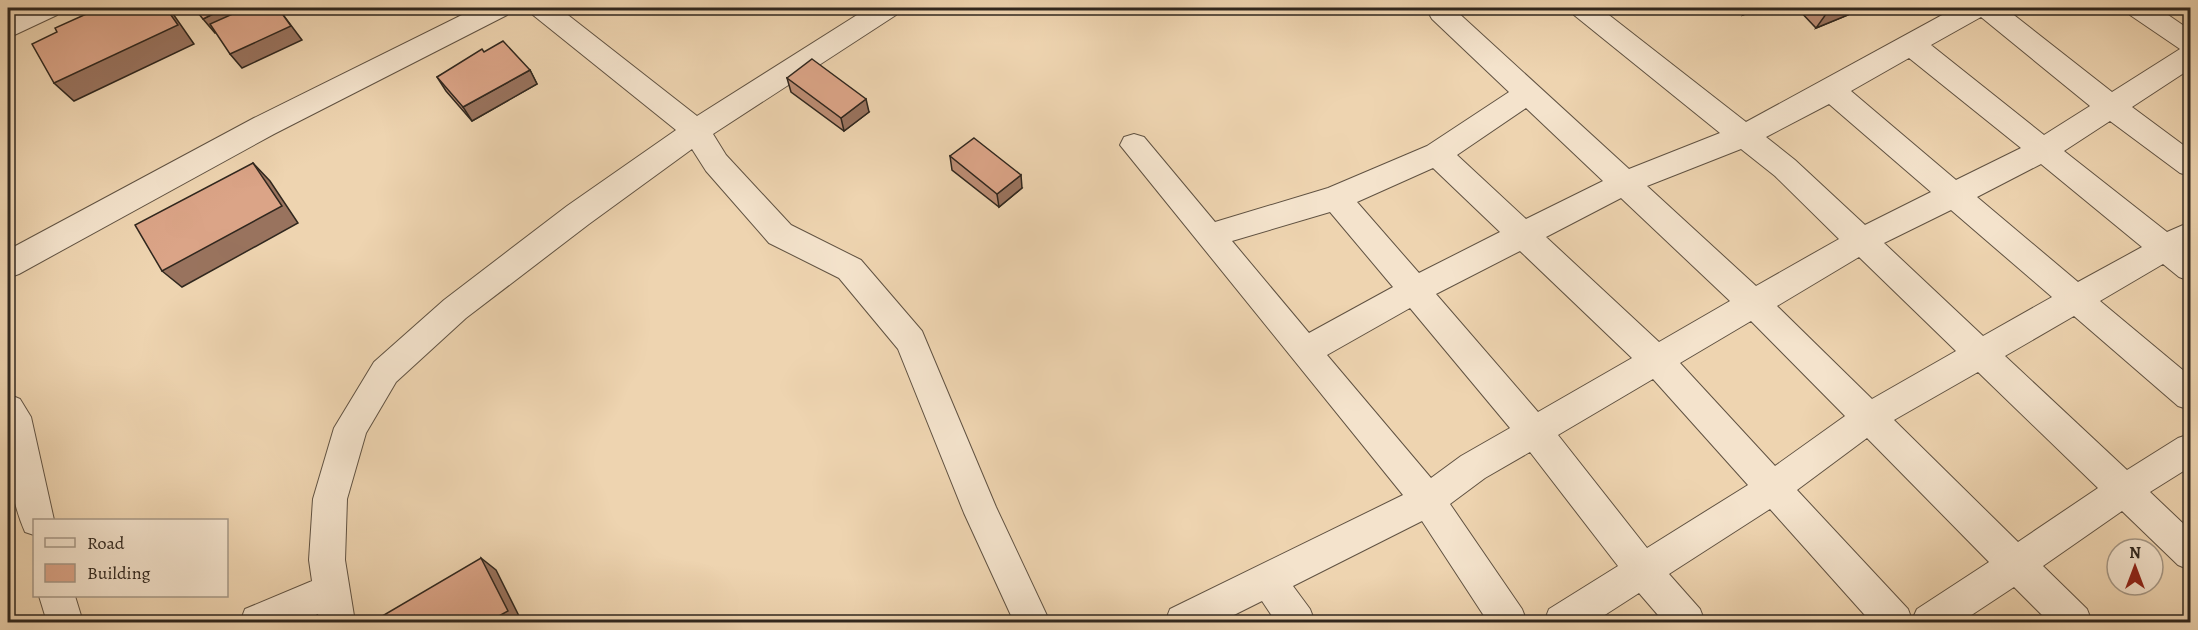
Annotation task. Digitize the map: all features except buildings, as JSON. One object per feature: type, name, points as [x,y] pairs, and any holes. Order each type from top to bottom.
[{"type":"street","points":[[8,28],[48,8]]},
{"type":"street","points":[[8,265],[264,126],[498,8]]},
{"type":"street","points":[[542,8],[696,131],[716,163],[780,234],[850,269],[911,341],[981,513],[1032,622]]},
{"type":"street","points":[[258,622],[334,606],[327,560],[330,499],[351,428],[385,372],[455,309],[578,215],[696,131],[887,8]]},
{"type":"street","points":[[1583,8],[1620,40],[1785,168],[2190,554]]},
{"type":"street","points":[[1305,351],[1414,290],[1625,183],[1744,136],[1976,8]]},
{"type":"street","points":[[1988,8],[2111,107],[2190,165]]},
{"type":"street","points":[[2139,8],[2190,43]]},
{"type":"street","points":[[1441,12],[1753,303],[2074,622]]},
{"type":"street","points":[[1911,44],[2043,150],[2178,240],[2190,268]]},
{"type":"street","points":[[1183,622],[1428,500],[1473,466],[1861,241],[2043,150],[2190,56]]},
{"type":"street","points":[[1831,90],[2190,396]]},
{"type":"street","points":[[1209,236],[1336,198],[1437,154],[1528,93]]},
{"type":"street","points":[[1134,145],[1428,500],[1509,622]]},
{"type":"street","points":[[1437,154],[1656,360],[1895,622]]},
{"type":"street","points":[[1336,198],[1534,430],[1643,572],[1687,622]]},
{"type":"street","points":[[1562,622],[1773,488],[1868,418],[2178,240]]},
{"type":"street","points":[[8,408],[14,417],[37,519]]},
{"type":"street","points":[[1930,622],[2017,566],[2122,489],[2190,449]]},
{"type":"street","points":[[1268,580],[1297,622]]},
{"type":"street","points":[[57,597],[64,622]]}]
